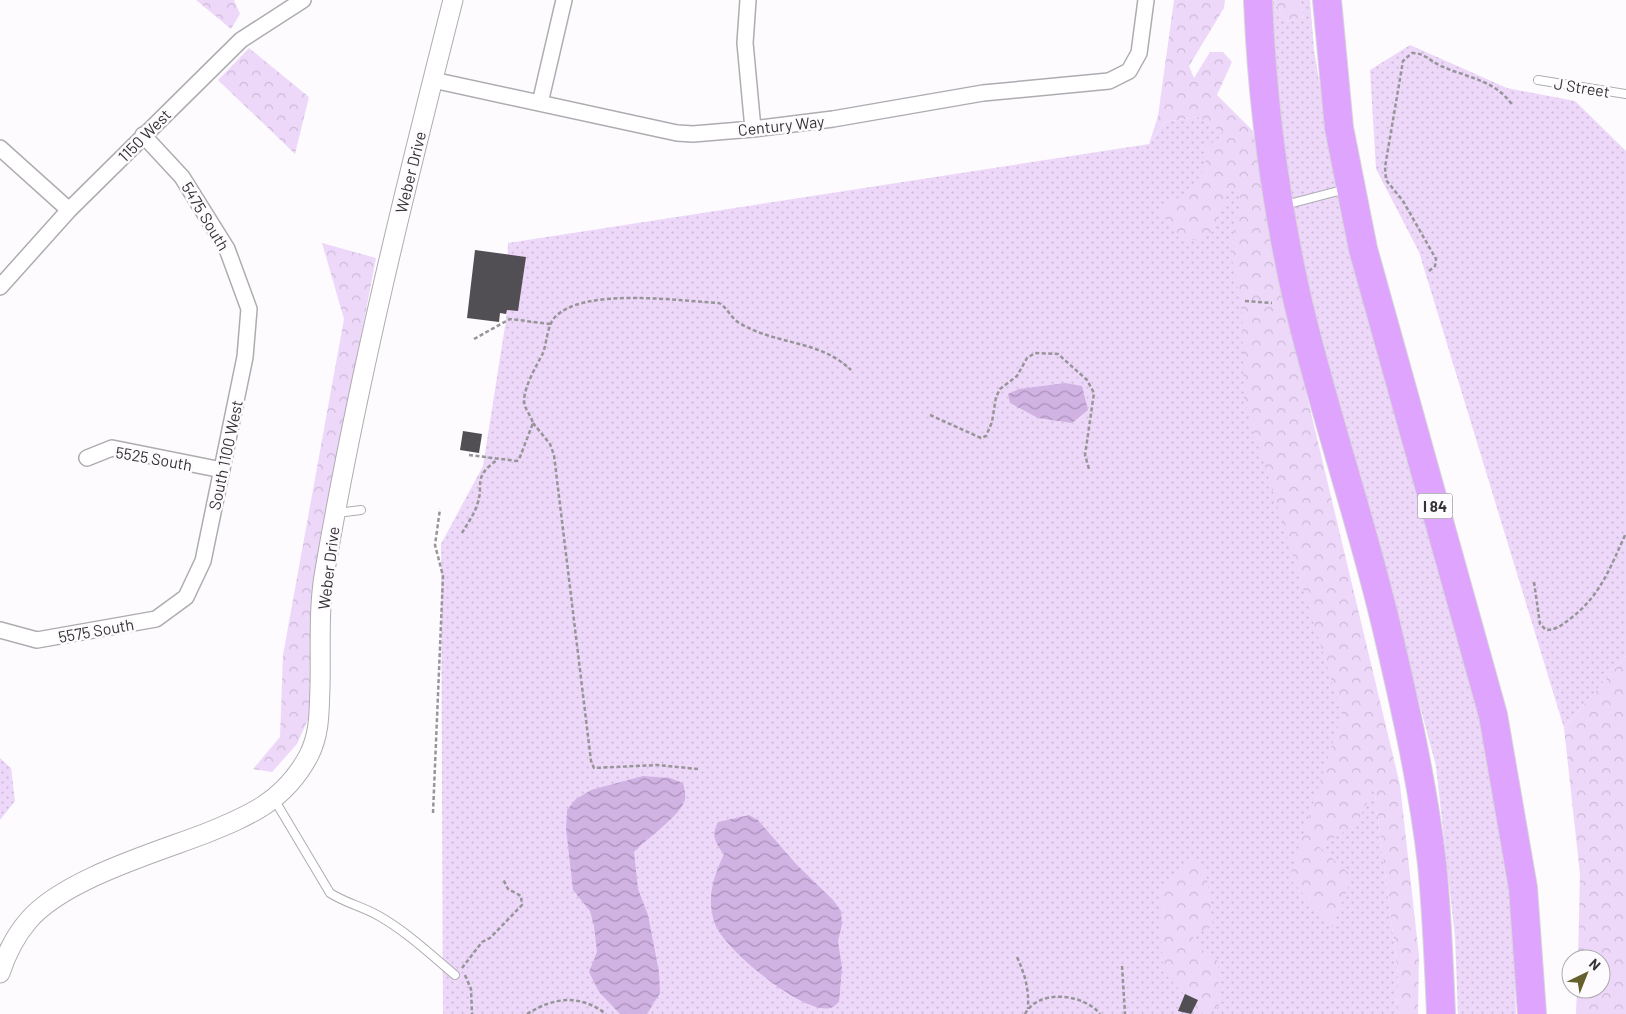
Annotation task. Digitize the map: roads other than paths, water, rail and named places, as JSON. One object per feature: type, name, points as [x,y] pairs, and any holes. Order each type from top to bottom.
[{"type":"highway","points":[[1258,0],[1261,63],[1280,206],[1297,298],[1387,628],[1418,777],[1432,862],[1439,947],[1441,1014]]},
{"type":"highway","name":"I 84","points":[[1328,0],[1339,128],[1363,249],[1493,715],[1523,888],[1532,1014]]},
{"type":"street","name":"1150 West","points":[[0,287],[69,210],[241,40],[303,0]]},
{"type":"street","name":"Weber Drive","points":[[0,972],[14,942],[28,920],[78,883],[235,821],[274,799],[296,776],[309,754],[319,728],[323,582],[338,513],[369,340],[453,0]]},
{"type":"street","points":[[540,104],[564,0]]},
{"type":"street","points":[[748,0],[745,43],[753,129]]},
{"type":"street","name":"Century Way","points":[[432,80],[677,133],[693,134],[753,129],[833,119],[983,93],[1109,81],[1129,71],[1139,53],[1146,0]]},
{"type":"street","name":"5475 South","points":[[143,135],[182,177],[228,249],[250,309]]},
{"type":"street","points":[[0,148],[69,210]]},
{"type":"street","name":"South 1100 West","points":[[186,597],[203,561],[245,357],[250,309]]},
{"type":"street","name":"5525 South","points":[[86,458],[112,448],[222,470]]},
{"type":"street","name":"5575 South","points":[[0,630],[37,640],[156,619],[186,597]]},
{"type":"lane","name":"J Street","points":[[1538,80],[1626,94]]},
{"type":"lane","points":[[1280,206],[1351,188]]},
{"type":"lane","points":[[338,513],[361,510]]},
{"type":"lane","points":[[274,799],[330,893],[339,899],[377,914],[407,934],[455,975]]},
{"type":"water","points":[[1065,383],[1082,386],[1088,410],[1072,423],[1038,418],[1010,403],[1008,394],[1019,389]]},
{"type":"water","points":[[643,776],[670,778],[683,783],[685,797],[683,805],[678,812],[634,852],[638,889],[648,915],[659,972],[660,993],[647,1014],[620,1014],[599,992],[589,972],[597,952],[594,926],[590,911],[573,890],[566,829],[567,810],[576,799],[591,790]]},
{"type":"water","points":[[749,815],[758,820],[796,864],[833,900],[841,911],[842,924],[838,941],[842,968],[839,1002],[830,1008],[817,1007],[801,1001],[765,978],[733,949],[721,935],[715,924],[711,906],[712,889],[724,854],[715,839],[716,827],[718,822]]}]
